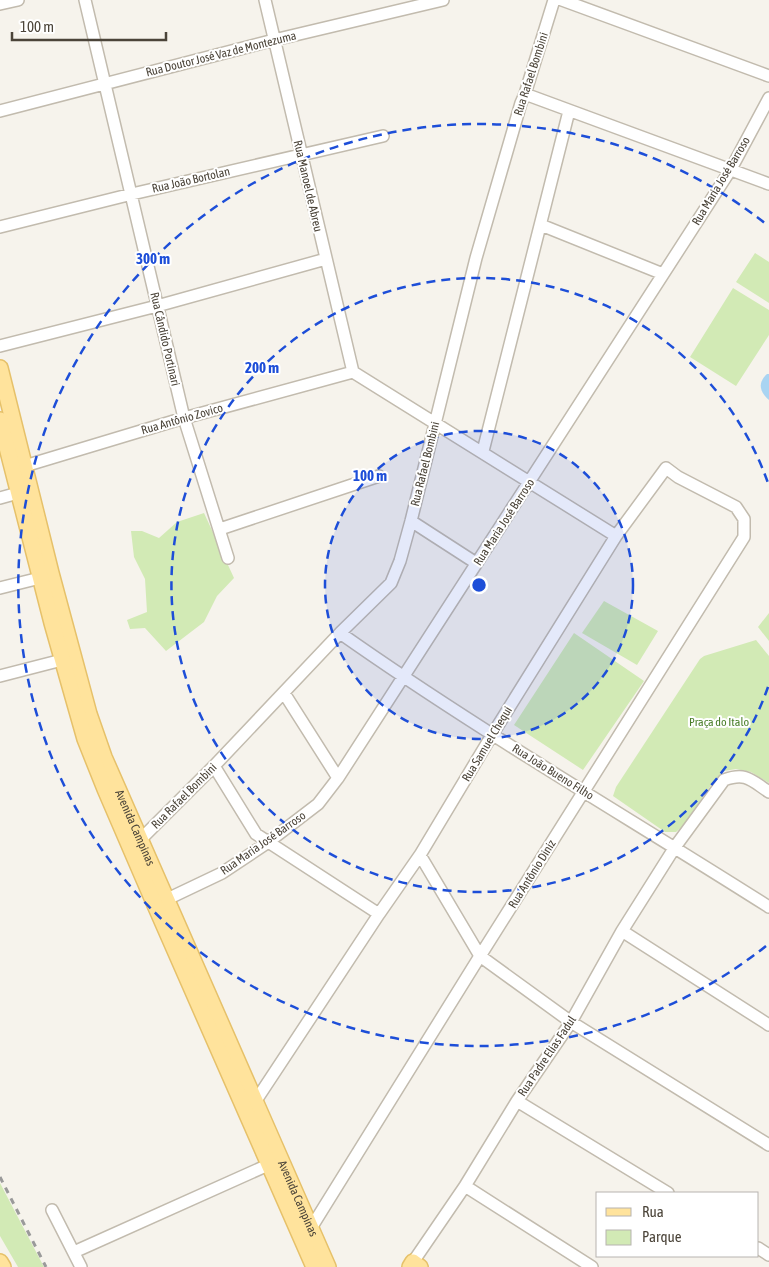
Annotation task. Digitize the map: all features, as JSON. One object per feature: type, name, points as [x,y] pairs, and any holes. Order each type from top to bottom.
[{"type":"main road","name":"Avenida Campinas","points":[[0,368],[19,468],[18,493],[62,660],[93,760],[255,1102],[328,1267]]},
{"type":"main road","name":"Avenida Campinas","points":[[0,420],[19,468],[51,573],[89,714],[104,757],[140,840],[161,903],[268,1164],[314,1267]]},
{"type":"main road","points":[[0,1262],[3,1267]]},
{"type":"street","points":[[0,4],[18,0]]},
{"type":"street","name":"Rua Cândido Portinari","points":[[85,0],[184,418],[228,558]]},
{"type":"street","name":"Rua Manoel de Abreu","points":[[265,0],[300,155],[353,372]]},
{"type":"street","name":"Rua Doutor José Vaz de Montezuma","points":[[0,110],[274,40],[443,0]]},
{"type":"street","name":"Rua Rafael Bombini","points":[[140,840],[214,766],[340,633],[391,583],[400,562],[411,521],[476,258],[520,103],[525,94],[554,0]]},
{"type":"street","points":[[562,0],[769,76]]},
{"type":"street","points":[[525,94],[769,184]]},
{"type":"street","name":"Rua Maria José Barroso","points":[[161,903],[222,873],[267,843],[318,804],[338,778],[731,169],[769,98]]},
{"type":"street","points":[[483,452],[569,111]]},
{"type":"street","name":"Rua João Bortolan","points":[[0,226],[383,136]]},
{"type":"street","points":[[541,226],[663,274]]},
{"type":"street","points":[[0,346],[157,306],[326,259]]},
{"type":"street","points":[[353,372],[616,536]]},
{"type":"street","name":"Rua Antônio Zovico","points":[[19,468],[184,418],[353,372]]},
{"type":"street","name":"Rua Samuel Chequi","points":[[255,1102],[420,855],[616,536],[666,468],[678,477],[736,507],[744,519]]},
{"type":"street","points":[[220,529],[379,476]]},
{"type":"street","points":[[0,498],[18,493]]},
{"type":"street","name":"Rua Antônio Diniz","points":[[312,1228],[480,956],[744,537],[744,519]]},
{"type":"street","points":[[411,521],[476,563]]},
{"type":"street","points":[[0,588],[40,578]]},
{"type":"street","name":"Rua João Bueno Filho","points":[[340,633],[403,678],[492,735],[676,847],[769,907]]},
{"type":"street","points":[[0,676],[62,660]]},
{"type":"street","points":[[284,693],[338,778]]},
{"type":"street","points":[[214,766],[256,834],[267,843],[379,914]]},
{"type":"street","name":"Rua Padre Elias Fadul","points":[[414,1265],[517,1101],[571,1022],[622,930],[676,847],[724,780],[736,776],[749,778],[769,792]]},
{"type":"street","points":[[420,855],[480,956],[571,1022],[769,1145]]},
{"type":"street","points":[[622,930],[769,1025]]},
{"type":"street","points":[[517,1101],[666,1192]]},
{"type":"street","points":[[74,1252],[268,1164]]},
{"type":"street","points":[[465,1186],[592,1267]]},
{"type":"street","points":[[52,1210],[81,1267]]},
{"type":"green space","points":[[755,253],[769,262],[769,303],[736,282]]},
{"type":"green space","points":[[733,288],[769,310],[769,335],[736,386],[690,357]]},
{"type":"green space","points":[[204,513],[234,578],[217,596],[204,622],[166,651],[145,628],[130,629],[127,620],[147,612],[145,579],[134,557],[131,531],[142,531],[159,538],[177,522]]},
{"type":"green space","points":[[604,601],[658,631],[637,665],[582,633]]},
{"type":"green space","points":[[769,613],[769,641],[758,627]]},
{"type":"green space","points":[[574,633],[644,681],[583,770],[514,725]]},
{"type":"green space","name":"Praça do Italo","points":[[756,640],[769,656],[769,783],[751,772],[736,769],[724,771],[714,781],[683,826],[676,832],[665,832],[613,796],[616,787],[700,659],[704,656]]},
{"type":"green space","points":[[0,1183],[44,1267],[18,1267],[0,1236]]},
{"type":"water","points":[[769,374],[769,400],[763,394],[761,387],[762,381]]},
{"type":"railway","points":[[0,1177],[46,1267]]}]
